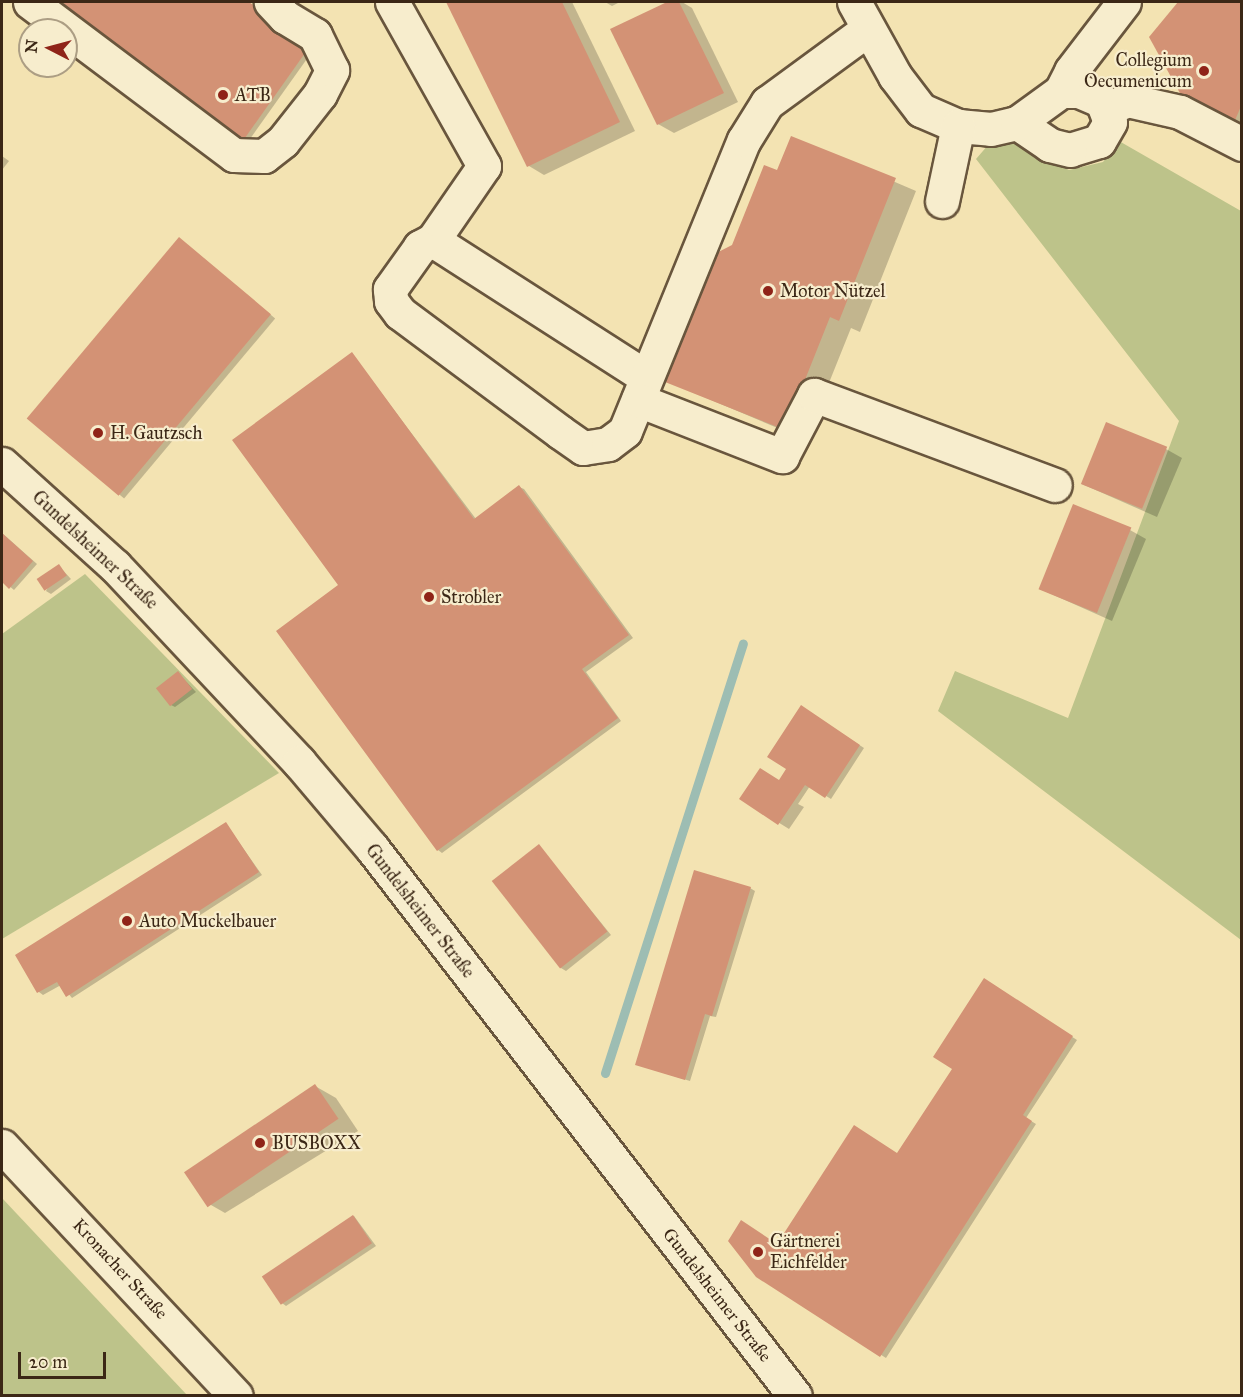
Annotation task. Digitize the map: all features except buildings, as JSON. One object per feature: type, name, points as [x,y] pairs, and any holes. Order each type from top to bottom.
[{"type":"street","points":[[30,2],[234,155],[264,156],[283,141],[320,94],[332,70],[315,35],[285,17],[271,2]]},
{"type":"street","points":[[392,2],[484,166],[433,240],[420,247],[390,289],[391,301],[400,313],[583,448],[608,444],[625,431],[744,140],[767,103],[861,15],[895,76],[921,110],[958,126],[991,129],[1017,123],[1061,91],[1071,71],[1124,2]]},
{"type":"street","points":[[1017,123],[1050,146],[1070,150],[1086,148],[1099,141],[1110,122],[1107,110],[1095,96],[1079,91],[1061,91]]},
{"type":"street","points":[[1107,110],[1127,100],[1180,112],[1242,144]]},
{"type":"street","points":[[942,201],[958,126]]},
{"type":"street","points":[[433,240],[642,389],[782,456],[814,395],[1055,485]]},
{"type":"street","name":"Gundelsheimer Straße","points":[[2,464],[115,566],[313,779],[372,848],[795,1395]]},
{"type":"street","name":"Kronacher Straße","points":[[2,1146],[236,1395]]},
{"type":"green space","points":[[1119,141],[1241,211],[1241,940],[938,711],[955,671],[1068,718],[1179,421],[976,159],[989,144],[1012,142],[1069,170],[1103,162]]},
{"type":"green space","points":[[85,574],[279,773],[2,939],[2,634]]},
{"type":"green space","points":[[2,1198],[187,1395],[2,1395]]},
{"type":"waterway","points":[[605,1073],[743,644]]},
{"type":"place","name":"Collegium Oecumenicum","points":[[1204,71]]},
{"type":"place","name":"ATB","points":[[223,95]]},
{"type":"place","name":"Motor Nützel","points":[[768,291]]},
{"type":"place","name":"H. Gautzsch","points":[[98,433]]},
{"type":"place","name":"Strobler","points":[[429,597]]},
{"type":"place","name":"Auto Muckelbauer","points":[[127,921]]},
{"type":"place","name":"BUSBOXX","points":[[260,1143]]},
{"type":"place","name":"Gärtnerei Eichfelder","points":[[758,1252]]}]
